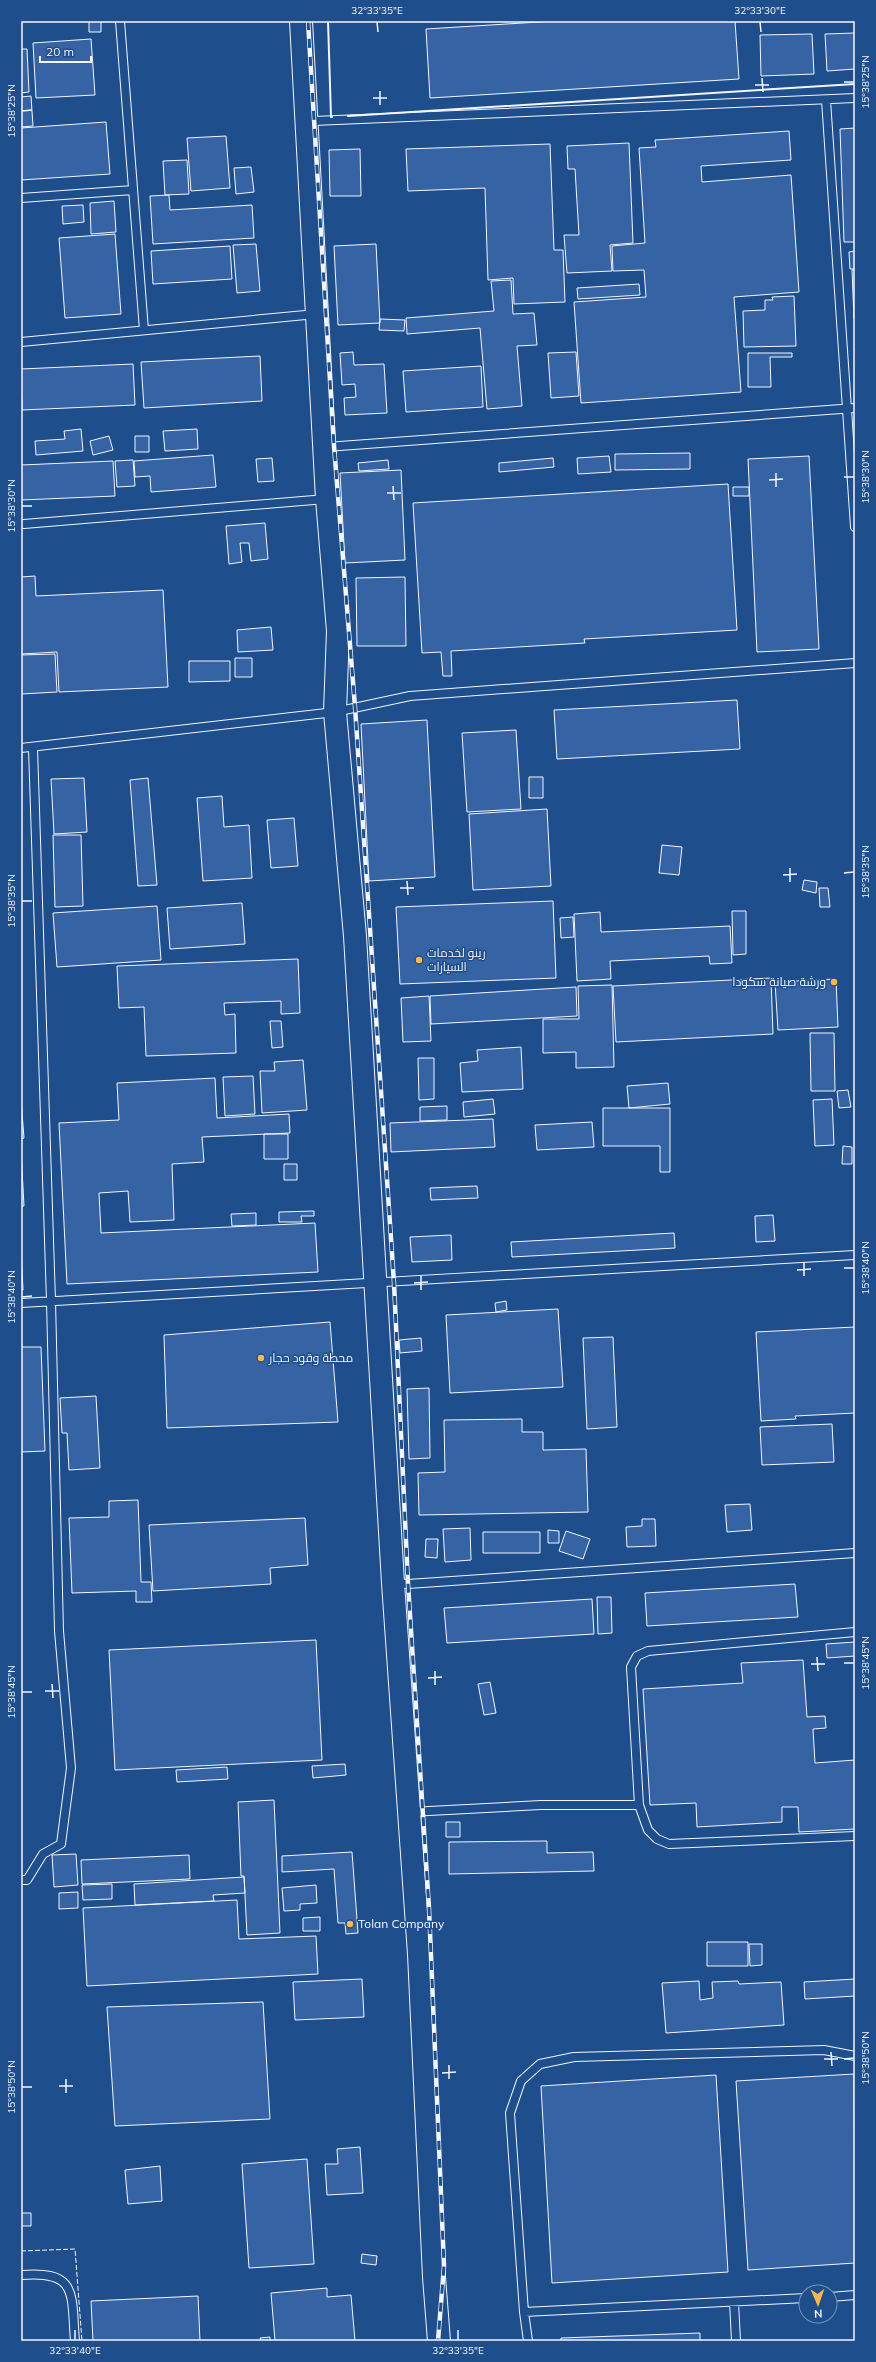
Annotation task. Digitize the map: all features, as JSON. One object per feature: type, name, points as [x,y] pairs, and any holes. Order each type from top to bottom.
[{"type":"street","points":[[301,21],[306,131],[326,447],[327,499],[338,631],[335,712],[355,936],[393,1583],[419,1954],[434,2277],[439,2341]]},
{"type":"lane","points":[[120,21],[144,330]]},
{"type":"lane","points":[[306,131],[313,121],[855,98]]},
{"type":"lane","points":[[826,100],[851,408],[855,527]]},
{"type":"lane","points":[[21,198],[133,190]]},
{"type":"lane","points":[[21,342],[317,314]]},
{"type":"lane","points":[[326,447],[851,408]]},
{"type":"lane","points":[[24,524],[327,499]]},
{"type":"lane","points":[[21,748],[33,748],[335,712],[410,696],[855,663]]},
{"type":"lane","points":[[21,1880],[27,1880],[43,1854],[61,1844],[71,1768],[59,1630],[51,1302],[33,748]]},
{"type":"lane","points":[[21,1303],[855,1255]]},
{"type":"lane","points":[[393,1583],[408,1584],[855,1553]]},
{"type":"lane","points":[[855,1632],[648,1651],[637,1656],[631,1667],[639,1805],[648,1830],[657,1839],[670,1844],[855,1836]]},
{"type":"lane","points":[[409,1812],[541,1805],[639,1805]]},
{"type":"lane","points":[[528,2341],[524,2312],[510,2113],[521,2081],[540,2064],[574,2057],[824,2050],[855,2056]]},
{"type":"lane","points":[[21,2275],[52,2276],[65,2282],[71,2291],[75,2341]]},
{"type":"lane","points":[[838,2296],[855,2295]]},
{"type":"lane","points":[[524,2312],[798,2298]]},
{"type":"lane","points":[[734,2302],[736,2341]]},
{"type":"building","points":[[89,21],[101,21],[101,32],[89,32]]},
{"type":"building","points":[[555,21],[735,21],[739,79],[430,98],[426,29]]},
{"type":"building","points":[[855,33],[855,69],[827,71],[825,34]]},
{"type":"building","points":[[812,34],[814,74],[761,76],[760,35]]},
{"type":"building","points":[[91,39],[95,95],[36,98],[33,43]]},
{"type":"building","points":[[21,49],[27,49],[29,92],[21,93]]},
{"type":"building","points":[[31,96],[33,126],[21,127],[21,97]]},
{"type":"building","points":[[106,122],[110,174],[21,180],[21,128]]},
{"type":"building","points":[[855,128],[855,242],[844,242],[840,129]]},
{"type":"building","points":[[789,131],[791,160],[701,166],[702,182],[791,175],[799,292],[734,297],[741,392],[581,403],[574,302],[646,297],[644,270],[613,271],[612,246],[645,243],[639,148],[656,147],[655,140]]},
{"type":"building","points":[[226,136],[230,188],[191,191],[187,138]]},
{"type":"building","points":[[629,143],[633,243],[610,245],[612,271],[567,273],[564,235],[579,235],[575,169],[568,169],[567,146]]},
{"type":"building","points":[[550,144],[554,250],[563,250],[565,302],[514,304],[513,278],[488,280],[485,188],[408,191],[406,149]]},
{"type":"building","points":[[360,149],[361,196],[330,196],[329,150]]},
{"type":"building","points":[[187,160],[189,194],[165,195],[163,161]]},
{"type":"building","points":[[251,167],[254,192],[236,194],[234,168]]},
{"type":"building","points":[[169,195],[170,210],[252,205],[254,238],[153,244],[150,196]]},
{"type":"building","points":[[114,201],[116,232],[91,234],[90,203]]},
{"type":"building","points":[[83,205],[84,222],[63,224],[62,206]]},
{"type":"building","points":[[115,234],[121,314],[65,318],[59,238]]},
{"type":"building","points":[[256,244],[260,291],[237,293],[233,245]]},
{"type":"building","points":[[376,244],[380,323],[338,325],[334,246]]},
{"type":"building","points":[[230,246],[232,279],[153,284],[151,251]]},
{"type":"building","points":[[855,251],[855,269],[850,269],[849,252]]},
{"type":"building","points":[[855,269],[855,319],[854,319],[852,270]]},
{"type":"building","points":[[511,280],[513,314],[534,313],[537,345],[517,346],[522,406],[487,409],[480,328],[407,334],[406,318],[494,311],[491,281]]},
{"type":"building","points":[[639,284],[640,295],[578,299],[577,288]]},
{"type":"building","points":[[794,296],[796,346],[744,347],[743,311],[765,310],[765,300],[773,300],[772,297]]},
{"type":"building","points":[[380,319],[405,320],[404,331],[379,330]]},
{"type":"building","points":[[353,352],[354,365],[384,364],[387,413],[345,415],[344,398],[356,397],[355,384],[342,385],[340,353]]},
{"type":"building","points":[[576,352],[579,396],[551,398],[548,353]]},
{"type":"building","points":[[748,353],[792,353],[792,357],[770,357],[771,387],[748,387]]},
{"type":"building","points":[[260,356],[262,401],[144,408],[141,362]]},
{"type":"building","points":[[133,364],[135,405],[22,410],[21,369]]},
{"type":"building","points":[[481,366],[483,407],[406,412],[403,371]]},
{"type":"building","points":[[81,429],[83,451],[36,455],[35,441],[65,439],[64,431]]},
{"type":"building","points":[[197,429],[198,449],[165,451],[163,431]]},
{"type":"building","points":[[109,436],[113,450],[93,455],[90,441]]},
{"type":"building","points":[[135,436],[149,436],[149,452],[135,452]]},
{"type":"building","points":[[690,453],[690,469],[615,470],[615,454]]},
{"type":"building","points":[[213,455],[216,487],[151,492],[150,476],[135,477],[134,461]]},
{"type":"building","points":[[609,456],[611,472],[578,474],[577,458]]},
{"type":"building","points":[[809,456],[819,649],[757,652],[748,459]]},
{"type":"building","points":[[272,458],[274,481],[258,482],[256,459]]},
{"type":"building","points":[[553,458],[554,467],[499,472],[499,463]]},
{"type":"building","points":[[133,460],[135,486],[117,487],[115,461]]},
{"type":"building","points":[[388,460],[389,469],[359,471],[358,463]]},
{"type":"building","points":[[113,461],[115,496],[21,500],[21,465]]},
{"type":"building","points":[[401,470],[405,560],[345,563],[340,473]]},
{"type":"building","points":[[728,484],[737,630],[584,639],[585,643],[451,651],[452,676],[443,676],[441,652],[422,653],[413,503]]},
{"type":"building","points":[[733,487],[749,487],[749,496],[733,496]]},
{"type":"building","points":[[265,523],[268,559],[251,561],[249,543],[240,543],[242,562],[229,564],[226,526]]},
{"type":"building","points":[[35,576],[36,596],[163,590],[168,687],[59,692],[57,652],[21,654],[21,577]]},
{"type":"building","points":[[405,577],[406,646],[357,646],[356,578]]},
{"type":"building","points":[[271,627],[273,650],[238,652],[237,630]]},
{"type":"building","points":[[55,654],[57,692],[21,694],[21,655]]},
{"type":"building","points":[[235,658],[252,658],[252,677],[235,677]]},
{"type":"building","points":[[189,661],[230,661],[230,681],[189,682]]},
{"type":"building","points":[[737,700],[740,749],[557,759],[554,710]]},
{"type":"building","points":[[427,720],[435,877],[369,881],[361,724]]},
{"type":"building","points":[[516,730],[521,809],[467,812],[462,733]]},
{"type":"building","points":[[529,777],[543,777],[543,798],[529,798]]},
{"type":"building","points":[[84,778],[87,832],[54,834],[51,779]]},
{"type":"building","points":[[148,778],[157,885],[138,886],[130,780]]},
{"type":"building","points":[[222,796],[224,827],[249,825],[252,878],[203,881],[197,798]]},
{"type":"building","points":[[547,809],[551,886],[473,890],[469,814]]},
{"type":"building","points":[[294,818],[298,866],[271,868],[267,820]]},
{"type":"building","points":[[53,835],[81,835],[83,906],[55,907]]},
{"type":"building","points":[[662,845],[682,847],[679,875],[659,873]]},
{"type":"building","points":[[804,880],[817,882],[816,893],[802,890]]},
{"type":"building","points":[[819,888],[828,888],[830,907],[820,907]]},
{"type":"building","points":[[553,901],[556,978],[400,984],[396,907]]},
{"type":"building","points":[[242,903],[245,944],[170,949],[167,908]]},
{"type":"building","points":[[157,906],[161,960],[57,967],[53,913]]},
{"type":"building","points":[[732,911],[746,911],[746,954],[733,955]]},
{"type":"building","points":[[600,912],[601,932],[730,926],[732,963],[710,964],[709,956],[610,961],[611,979],[577,981],[574,914]]},
{"type":"building","points":[[573,917],[574,937],[561,938],[560,918]]},
{"type":"building","points":[[298,959],[300,1013],[281,1014],[281,1001],[224,1003],[225,1015],[235,1014],[236,1053],[146,1056],[144,1007],[119,1008],[117,966]]},
{"type":"building","points":[[771,978],[773,1034],[616,1042],[613,986]]},
{"type":"building","points":[[836,979],[838,1027],[778,1030],[775,982]]},
{"type":"building","points":[[612,985],[614,1067],[576,1068],[576,1052],[543,1053],[543,1019],[579,1019],[578,986]]},
{"type":"building","points":[[576,987],[577,1016],[431,1024],[430,996]]},
{"type":"building","points":[[429,996],[431,1041],[403,1042],[401,998]]},
{"type":"building","points":[[270,1021],[281,1021],[283,1047],[272,1048]]},
{"type":"building","points":[[810,1033],[834,1033],[835,1091],[811,1091]]},
{"type":"building","points":[[521,1047],[523,1089],[462,1092],[460,1063],[478,1061],[477,1050]]},
{"type":"building","points":[[418,1058],[434,1058],[434,1099],[419,1100]]},
{"type":"building","points":[[303,1060],[307,1110],[262,1113],[260,1071],[275,1071],[274,1062]]},
{"type":"building","points":[[253,1076],[255,1114],[225,1116],[223,1077]]},
{"type":"building","points":[[215,1078],[217,1118],[289,1114],[290,1133],[202,1137],[204,1162],[172,1164],[174,1220],[130,1222],[128,1191],[99,1193],[101,1233],[315,1223],[318,1272],[67,1284],[59,1123],[119,1120],[117,1083]]},
{"type":"building","points":[[668,1083],[670,1104],[629,1108],[627,1086]]},
{"type":"building","points":[[848,1090],[851,1107],[839,1108],[837,1091]]},
{"type":"building","points":[[493,1099],[495,1114],[464,1117],[463,1102]]},
{"type":"building","points":[[832,1099],[834,1145],[815,1146],[813,1100]]},
{"type":"building","points":[[21,1100],[24,1138],[21,1139]]},
{"type":"building","points":[[447,1106],[447,1120],[420,1121],[420,1107]]},
{"type":"building","points":[[603,1108],[670,1108],[670,1172],[660,1172],[660,1146],[603,1146]]},
{"type":"building","points":[[493,1119],[495,1147],[391,1152],[390,1123]]},
{"type":"building","points":[[592,1122],[594,1147],[537,1150],[535,1125]]},
{"type":"building","points":[[264,1134],[288,1134],[288,1159],[264,1159]]},
{"type":"building","points":[[843,1146],[852,1147],[852,1164],[842,1164]]},
{"type":"building","points":[[21,1151],[24,1206],[21,1206]]},
{"type":"building","points":[[284,1164],[297,1164],[297,1180],[284,1180]]},
{"type":"building","points":[[477,1186],[478,1198],[431,1200],[430,1188]]},
{"type":"building","points":[[314,1211],[314,1216],[301,1216],[302,1222],[279,1222],[279,1212]]},
{"type":"building","points":[[256,1213],[256,1225],[232,1226],[231,1214]]},
{"type":"building","points":[[773,1215],[775,1241],[756,1242],[755,1216]]},
{"type":"building","points":[[674,1233],[675,1248],[512,1257],[511,1242]]},
{"type":"building","points":[[451,1235],[452,1260],[412,1262],[410,1237]]},
{"type":"building","points":[[21,1250],[23,1290],[21,1290]]},
{"type":"building","points":[[506,1301],[507,1310],[496,1312],[495,1303]]},
{"type":"building","points":[[558,1309],[563,1387],[450,1393],[446,1315]]},
{"type":"building","points":[[330,1322],[338,1422],[167,1428],[164,1335]]},
{"type":"building","points":[[855,1327],[855,1413],[795,1416],[796,1419],[761,1421],[756,1332]]},
{"type":"building","points":[[613,1337],[617,1427],[587,1429],[583,1338]]},
{"type":"building","points":[[421,1338],[422,1351],[400,1353],[399,1340]]},
{"type":"building","points":[[21,1347],[41,1347],[45,1451],[21,1452]]},
{"type":"building","points":[[429,1388],[430,1458],[409,1459],[407,1389]]},
{"type":"building","points":[[96,1396],[100,1468],[69,1470],[67,1433],[62,1433],[60,1398]]},
{"type":"building","points":[[522,1419],[522,1432],[543,1432],[543,1450],[586,1449],[588,1512],[419,1515],[418,1473],[445,1472],[444,1420]]},
{"type":"building","points":[[832,1424],[834,1462],[762,1465],[760,1427]]},
{"type":"building","points":[[138,1500],[141,1582],[151,1582],[152,1602],[136,1602],[136,1591],[72,1593],[69,1518],[109,1517],[109,1501]]},
{"type":"building","points":[[750,1504],[752,1530],[727,1532],[725,1505]]},
{"type":"building","points":[[305,1518],[308,1565],[270,1568],[271,1584],[153,1591],[149,1525]]},
{"type":"building","points":[[642,1519],[655,1519],[656,1546],[627,1547],[626,1527],[642,1526]]},
{"type":"building","points":[[470,1528],[471,1560],[445,1562],[443,1529]]},
{"type":"building","points":[[548,1530],[559,1531],[559,1543],[548,1543]]},
{"type":"building","points":[[566,1531],[590,1539],[583,1559],[559,1551]]},
{"type":"building","points":[[483,1532],[540,1532],[540,1553],[483,1553]]},
{"type":"building","points":[[426,1539],[438,1539],[437,1558],[425,1557]]},
{"type":"building","points":[[795,1584],[798,1617],[647,1626],[645,1593]]},
{"type":"building","points":[[597,1597],[611,1597],[612,1633],[598,1634]]},
{"type":"building","points":[[592,1599],[594,1634],[447,1643],[444,1608]]},
{"type":"building","points":[[316,1640],[322,1760],[115,1770],[109,1650]]},
{"type":"building","points":[[855,1642],[855,1656],[827,1658],[826,1644]]},
{"type":"building","points":[[803,1660],[807,1717],[825,1716],[826,1728],[813,1729],[815,1763],[855,1760],[855,1829],[799,1832],[798,1807],[782,1807],[782,1822],[697,1827],[696,1803],[650,1805],[643,1689],[743,1683],[741,1663]]},
{"type":"building","points":[[490,1682],[496,1713],[484,1715],[478,1684]]},
{"type":"building","points":[[345,1764],[346,1775],[313,1778],[312,1766]]},
{"type":"building","points":[[227,1767],[228,1779],[177,1782],[176,1770]]},
{"type":"building","points":[[274,1800],[280,1933],[247,1935],[244,1876],[241,1876],[238,1802]]},
{"type":"building","points":[[446,1822],[460,1822],[460,1837],[446,1837]]},
{"type":"building","points":[[547,1841],[547,1853],[593,1852],[594,1871],[449,1874],[449,1842]]},
{"type":"building","points":[[352,1852],[358,1933],[346,1934],[345,1923],[338,1923],[334,1869],[282,1872],[282,1856]]},
{"type":"building","points":[[76,1854],[78,1885],[54,1887],[52,1855]]},
{"type":"building","points":[[189,1855],[190,1879],[82,1884],[81,1860]]},
{"type":"building","points":[[244,1877],[245,1893],[213,1895],[214,1901],[135,1905],[134,1884]]},
{"type":"building","points":[[112,1884],[112,1899],[83,1900],[82,1885]]},
{"type":"building","points":[[316,1885],[317,1903],[300,1904],[300,1910],[284,1911],[282,1888]]},
{"type":"building","points":[[78,1892],[78,1908],[59,1909],[59,1893]]},
{"type":"building","points":[[237,1900],[239,1939],[316,1936],[318,1974],[87,1986],[83,1908]]},
{"type":"building","points":[[320,1917],[320,1931],[303,1931],[303,1918]]},
{"type":"building","points":[[707,1942],[748,1942],[748,1966],[707,1966]]},
{"type":"building","points":[[749,1944],[762,1944],[762,1965],[750,1966]]},
{"type":"building","points":[[362,1979],[364,2017],[295,2020],[293,1982]]},
{"type":"building","points":[[855,1979],[855,1996],[805,1999],[804,1982]]},
{"type":"building","points":[[699,1981],[700,2000],[713,1998],[712,1982],[738,1981],[739,1984],[781,1982],[784,2025],[666,2033],[662,1983]]},
{"type":"building","points":[[263,2002],[270,2119],[115,2126],[107,2007]]},
{"type":"building","points":[[854,2074],[855,2263],[748,2270],[736,2081]]},
{"type":"building","points":[[716,2075],[728,2272],[552,2283],[541,2086]]},
{"type":"building","points":[[360,2147],[363,2193],[327,2195],[325,2164],[338,2164],[337,2149]]},
{"type":"building","points":[[307,2159],[314,2264],[249,2268],[242,2164]]},
{"type":"building","points":[[160,2166],[162,2201],[128,2204],[125,2170]]},
{"type":"building","points":[[21,2213],[31,2213],[31,2226],[21,2226]]},
{"type":"building","points":[[362,2254],[377,2256],[376,2265],[361,2263]]},
{"type":"building","points":[[327,2288],[327,2297],[351,2295],[355,2341],[275,2341],[271,2293]]},
{"type":"building","points":[[198,2296],[200,2341],[93,2341],[91,2301]]},
{"type":"building","points":[[700,2333],[700,2341],[561,2341],[561,2338]]},
{"type":"building","points":[[270,2337],[270,2341],[261,2341],[260,2338]]},
{"type":"railway","points":[[308,21],[334,446],[355,707],[394,1283],[408,1584],[429,1908],[444,2266],[438,2341]]},
{"type":"fence","points":[[21,2251],[75,2249],[82,2341]]},
{"type":"wall","points":[[328,21],[332,117]]},
{"type":"wall","points":[[348,116],[855,84]]},
{"type":"place","name":"رينو لخدمات السيارات","points":[[419,960]]},
{"type":"place","name":"ورشة صيانة سكودا","points":[[834,982]]},
{"type":"place","name":"محطة وقود حجار","points":[[261,1358]]},
{"type":"place","name":"Tolan Company","points":[[350,1924]]}]
